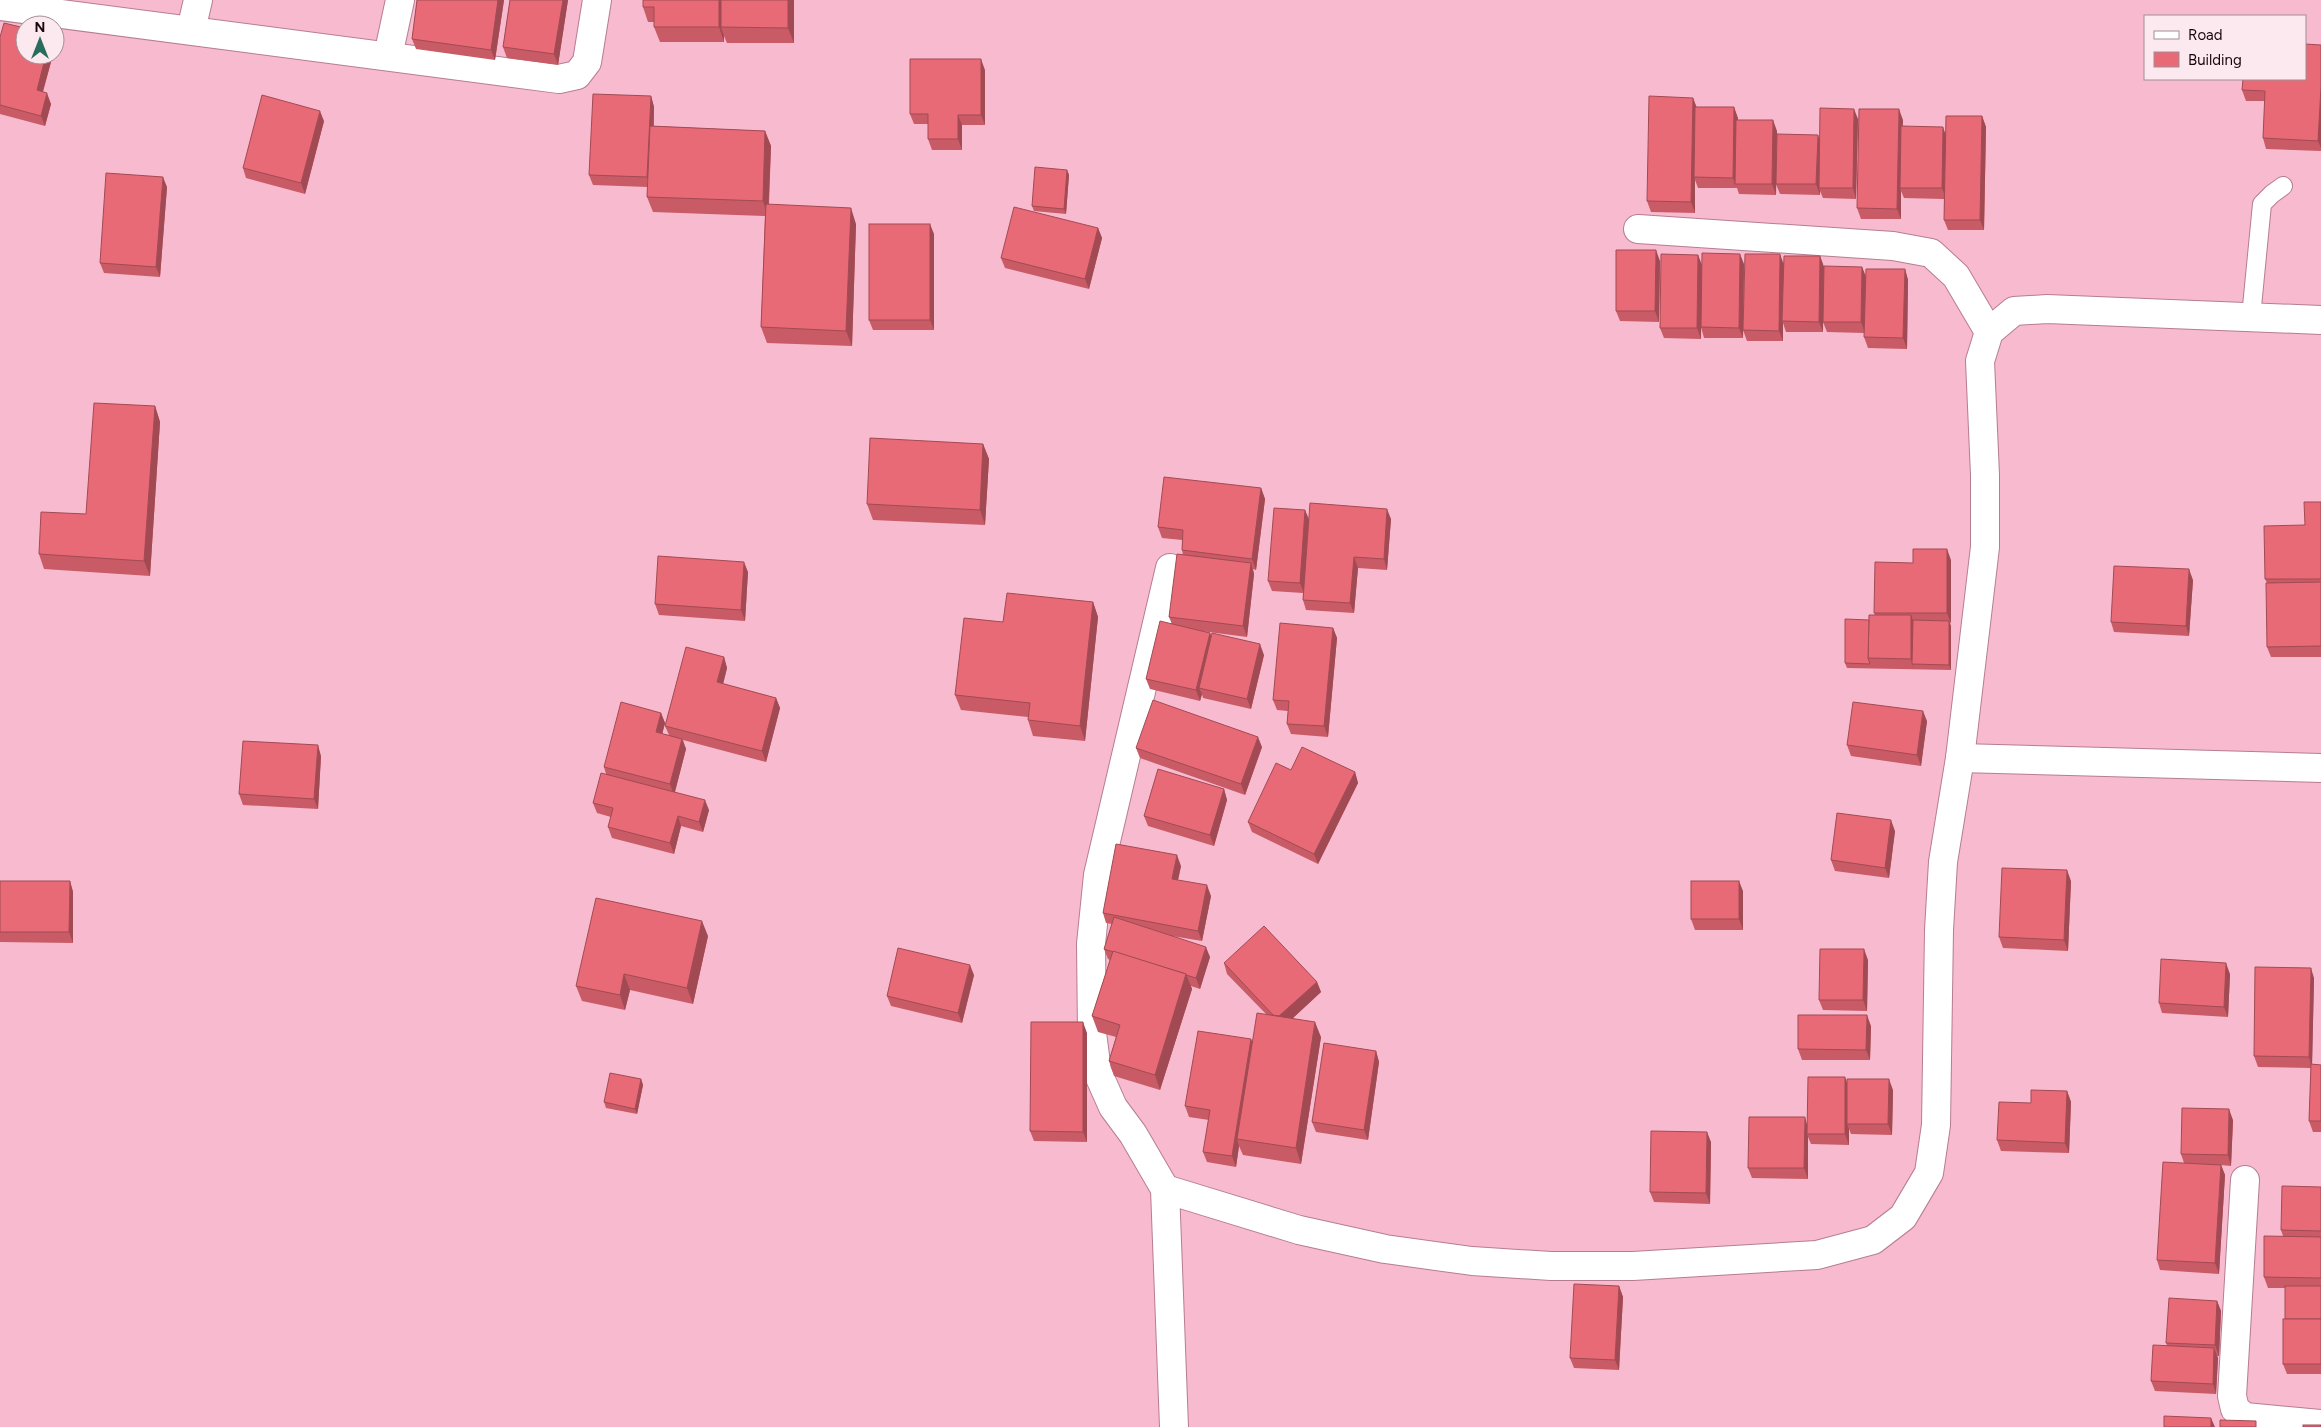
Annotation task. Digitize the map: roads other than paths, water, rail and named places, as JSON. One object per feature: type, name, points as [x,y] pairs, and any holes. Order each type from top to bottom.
[{"type":"street","points":[[191,30],[198,0]]},
{"type":"street","points":[[388,56],[400,0]]},
{"type":"street","points":[[0,6],[559,79],[577,75],[587,62],[597,0]]},
{"type":"street","points":[[1638,229],[1893,246],[1931,253],[1956,276],[1989,332]]},
{"type":"street","points":[[1165,1189],[1299,1230],[1385,1249],[1472,1261],[1551,1266],[1652,1265],[1817,1255],[1873,1240],[1903,1217],[1930,1173],[1936,1125],[1939,930],[1943,862],[1960,758],[1985,547],[1985,475],[1980,361],[1989,332],[2014,311],[2047,309],[2321,320]]},
{"type":"street","points":[[1170,568],[1100,866],[1091,944],[1092,1033],[1097,1071],[1113,1107],[1133,1134],[1165,1189],[1174,1427]]},
{"type":"street","points":[[1960,758],[2321,768]]},
{"type":"street","points":[[2245,1180],[2232,1396],[2235,1409],[2245,1417],[2321,1424]]},
{"type":"lane","points":[[2251,317],[2262,204],[2284,186]]}]
